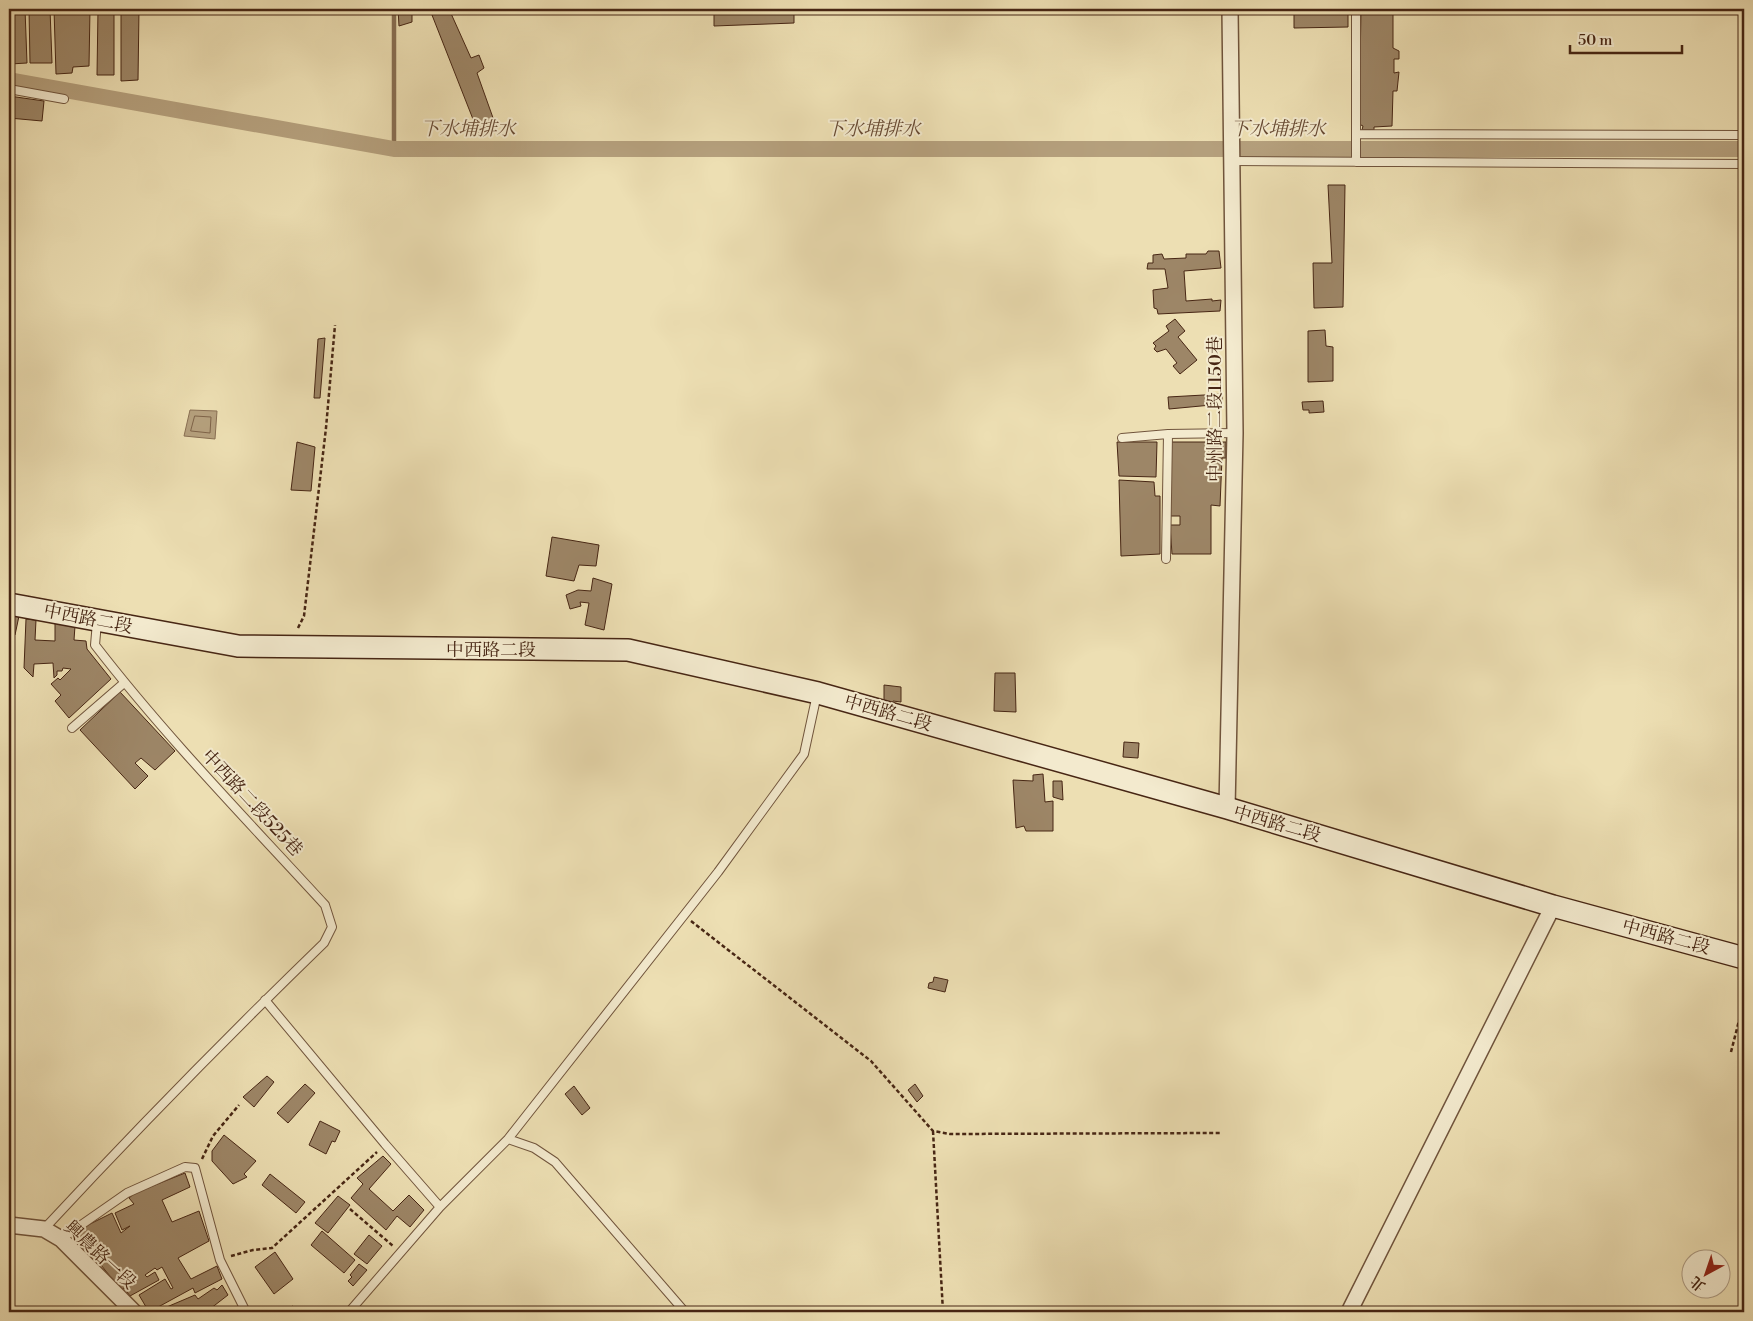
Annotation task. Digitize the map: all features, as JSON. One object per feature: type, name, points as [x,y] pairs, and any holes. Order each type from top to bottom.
[{"type":"street","name":"中州路二段1150巷","points":[[1226,808],[1235,433],[1230,9]]},
{"type":"street","name":"中西路二段","points":[[9,604],[238,646],[628,650],[818,693],[1226,808],[1553,906],[1744,958]]},
{"type":"street","points":[[1349,1312],[1553,906]]},
{"type":"street","name":"興農路一段","points":[[9,1225],[44,1229],[61,1239],[134,1312]]},
{"type":"lane","points":[[1356,9],[1356,162]]},
{"type":"lane","points":[[9,89],[64,99]]},
{"type":"lane","points":[[1356,134],[1744,135]]},
{"type":"lane","points":[[1233,161],[1744,164]]},
{"type":"lane","points":[[1122,438],[1168,434],[1235,433]]},
{"type":"lane","points":[[1166,559],[1168,434]]},
{"type":"lane","name":"中西路二段525巷","points":[[44,1229],[195,1070],[324,943],[332,927],[325,905],[124,682],[95,646],[97,620]]},
{"type":"lane","points":[[72,728],[124,682]]},
{"type":"lane","points":[[350,1312],[440,1207],[508,1139],[684,916],[804,754],[818,693]]},
{"type":"lane","points":[[265,1000],[440,1207]]},
{"type":"lane","points":[[508,1139],[534,1148],[555,1162],[685,1312]]},
{"type":"lane","points":[[61,1239],[127,1193],[185,1167],[195,1168],[220,1260],[246,1312]]},
{"type":"path","points":[[290,647],[304,616],[326,428],[335,325]]},
{"type":"path","points":[[684,916],[871,1061],[933,1131],[943,1312]]},
{"type":"path","points":[[1730,1052],[1744,1001]]},
{"type":"path","points":[[195,1168],[206,1156],[213,1136],[239,1105]]},
{"type":"path","points":[[933,1131],[950,1134],[1221,1133]]},
{"type":"path","points":[[220,1260],[253,1250],[272,1248],[360,1170],[385,1144]]},
{"type":"path","points":[[350,1209],[401,1253]]},
{"type":"water","points":[[190,410],[217,411],[215,439],[184,436]]},
{"type":"building","points":[[9,9],[25,9],[27,63],[10,64]]},
{"type":"building","points":[[29,9],[50,9],[52,63],[30,63]]},
{"type":"building","points":[[54,9],[90,9],[89,66],[73,67],[72,73],[56,74]]},
{"type":"building","points":[[98,9],[114,9],[114,75],[97,75]]},
{"type":"building","points":[[121,9],[139,9],[138,80],[121,81]]},
{"type":"building","points":[[398,9],[412,9],[412,22],[399,26]]},
{"type":"building","points":[[449,9],[471,58],[479,55],[484,68],[477,73],[497,129],[480,137],[432,15]]},
{"type":"building","points":[[714,9],[794,9],[794,23],[714,26]]},
{"type":"building","points":[[1294,9],[1348,9],[1348,27],[1294,28]]},
{"type":"building","points":[[1361,9],[1393,9],[1393,48],[1399,51],[1399,59],[1394,59],[1394,73],[1399,72],[1397,91],[1393,91],[1392,126],[1374,127],[1374,130],[1362,130],[1363,126],[1359,124]]},
{"type":"building","points":[[9,96],[44,101],[42,121],[9,118]]},
{"type":"building","points":[[1328,185],[1345,185],[1343,307],[1314,308],[1313,263],[1332,263]]},
{"type":"building","points":[[1208,251],[1219,251],[1221,268],[1184,271],[1186,301],[1221,300],[1220,311],[1158,314],[1157,309],[1154,308],[1153,290],[1168,288],[1165,269],[1147,269],[1148,263],[1153,263],[1153,255],[1162,254],[1164,259],[1186,258],[1186,254],[1206,254]]},
{"type":"building","points":[[1175,319],[1185,331],[1178,337],[1197,360],[1180,374],[1173,366],[1177,363],[1166,349],[1157,352],[1154,349],[1156,346],[1153,343],[1169,331],[1166,326]]},
{"type":"building","points":[[1325,330],[1326,346],[1333,347],[1333,381],[1308,382],[1308,331]]},
{"type":"building","points":[[325,338],[320,398],[314,398],[318,339]]},
{"type":"building","points":[[1222,394],[1222,404],[1169,409],[1168,397]]},
{"type":"building","points":[[1323,401],[1324,412],[1309,413],[1309,410],[1303,410],[1302,402]]},
{"type":"building","points":[[297,442],[315,447],[311,491],[291,490]]},
{"type":"building","points":[[1117,442],[1157,442],[1156,477],[1119,476]]},
{"type":"building","points":[[1171,442],[1226,442],[1226,458],[1222,458],[1220,506],[1211,505],[1211,554],[1172,554],[1170,525],[1180,525],[1180,516],[1169,516]]},
{"type":"building","points":[[1119,480],[1154,482],[1155,496],[1160,496],[1160,554],[1121,556]]},
{"type":"building","points":[[552,537],[599,545],[596,566],[579,565],[574,581],[546,576]]},
{"type":"building","points":[[593,578],[612,584],[604,630],[585,625],[589,603],[580,602],[581,606],[570,609],[566,595],[578,590],[591,591]]},
{"type":"building","points":[[9,615],[19,616],[15,635],[9,634]]},
{"type":"building","points":[[26,619],[36,620],[35,640],[55,641],[55,622],[75,626],[74,640],[86,641],[87,649],[111,679],[69,718],[55,701],[61,695],[51,684],[58,678],[60,680],[71,669],[63,668],[62,671],[57,671],[57,675],[54,678],[53,663],[34,664],[33,677],[24,668]]},
{"type":"building","points":[[995,673],[1015,673],[1016,712],[994,711]]},
{"type":"building","points":[[884,685],[901,687],[901,702],[893,701],[892,706],[884,704]]},
{"type":"building","points":[[120,692],[175,751],[155,770],[141,758],[135,763],[148,776],[135,789],[80,730]]},
{"type":"building","points":[[1124,742],[1139,743],[1138,758],[1123,757]]},
{"type":"building","points":[[1043,774],[1045,802],[1053,801],[1053,831],[1026,831],[1024,826],[1016,828],[1013,780],[1033,781],[1033,775]]},
{"type":"building","points":[[1053,781],[1062,781],[1063,800],[1053,797]]},
{"type":"building","points":[[934,977],[948,980],[945,992],[928,988],[929,983],[933,982]]},
{"type":"building","points":[[267,1076],[274,1082],[254,1107],[243,1097]]},
{"type":"building","points":[[305,1084],[315,1093],[288,1123],[277,1113]]},
{"type":"building","points":[[915,1084],[923,1096],[917,1102],[908,1090]]},
{"type":"building","points":[[574,1086],[590,1108],[582,1115],[565,1094]]},
{"type":"building","points":[[320,1121],[340,1131],[335,1142],[332,1141],[326,1154],[309,1145]]},
{"type":"building","points":[[224,1135],[256,1161],[244,1174],[247,1177],[233,1184],[212,1161],[212,1151]]},
{"type":"building","points":[[383,1156],[391,1164],[369,1189],[393,1211],[409,1195],[424,1210],[410,1227],[397,1216],[386,1230],[351,1198],[363,1184],[357,1178]]},
{"type":"building","points":[[185,1173],[190,1187],[162,1200],[172,1222],[199,1211],[209,1241],[178,1258],[191,1279],[217,1266],[222,1279],[195,1293],[193,1288],[149,1312],[139,1295],[165,1279],[171,1289],[173,1288],[162,1267],[157,1270],[155,1268],[145,1275],[147,1277],[155,1272],[159,1280],[130,1296],[124,1288],[121,1290],[89,1250],[87,1253],[73,1236],[78,1230],[112,1213],[121,1233],[130,1226],[122,1230],[115,1213],[134,1204],[129,1198],[135,1193]]},
{"type":"building","points":[[270,1174],[305,1202],[296,1213],[262,1185]]},
{"type":"building","points":[[338,1196],[350,1205],[328,1233],[315,1223]]},
{"type":"building","points":[[322,1231],[355,1260],[344,1273],[311,1245]]},
{"type":"building","points":[[369,1235],[382,1246],[367,1264],[354,1254]]},
{"type":"building","points":[[275,1252],[293,1279],[274,1294],[255,1267]]},
{"type":"building","points":[[359,1264],[367,1270],[353,1286],[348,1281],[352,1277],[350,1275]]},
{"type":"building","points":[[222,1285],[228,1295],[206,1312],[155,1312],[195,1295],[198,1299],[214,1288],[217,1290]]},
{"type":"building","points":[[293,1306],[295,1312],[280,1312]]},
{"type":"waterway","points":[[394,9],[394,149]]},
{"type":"waterway","name":"下水埔排水","points":[[9,80],[394,149],[1744,149]]}]
